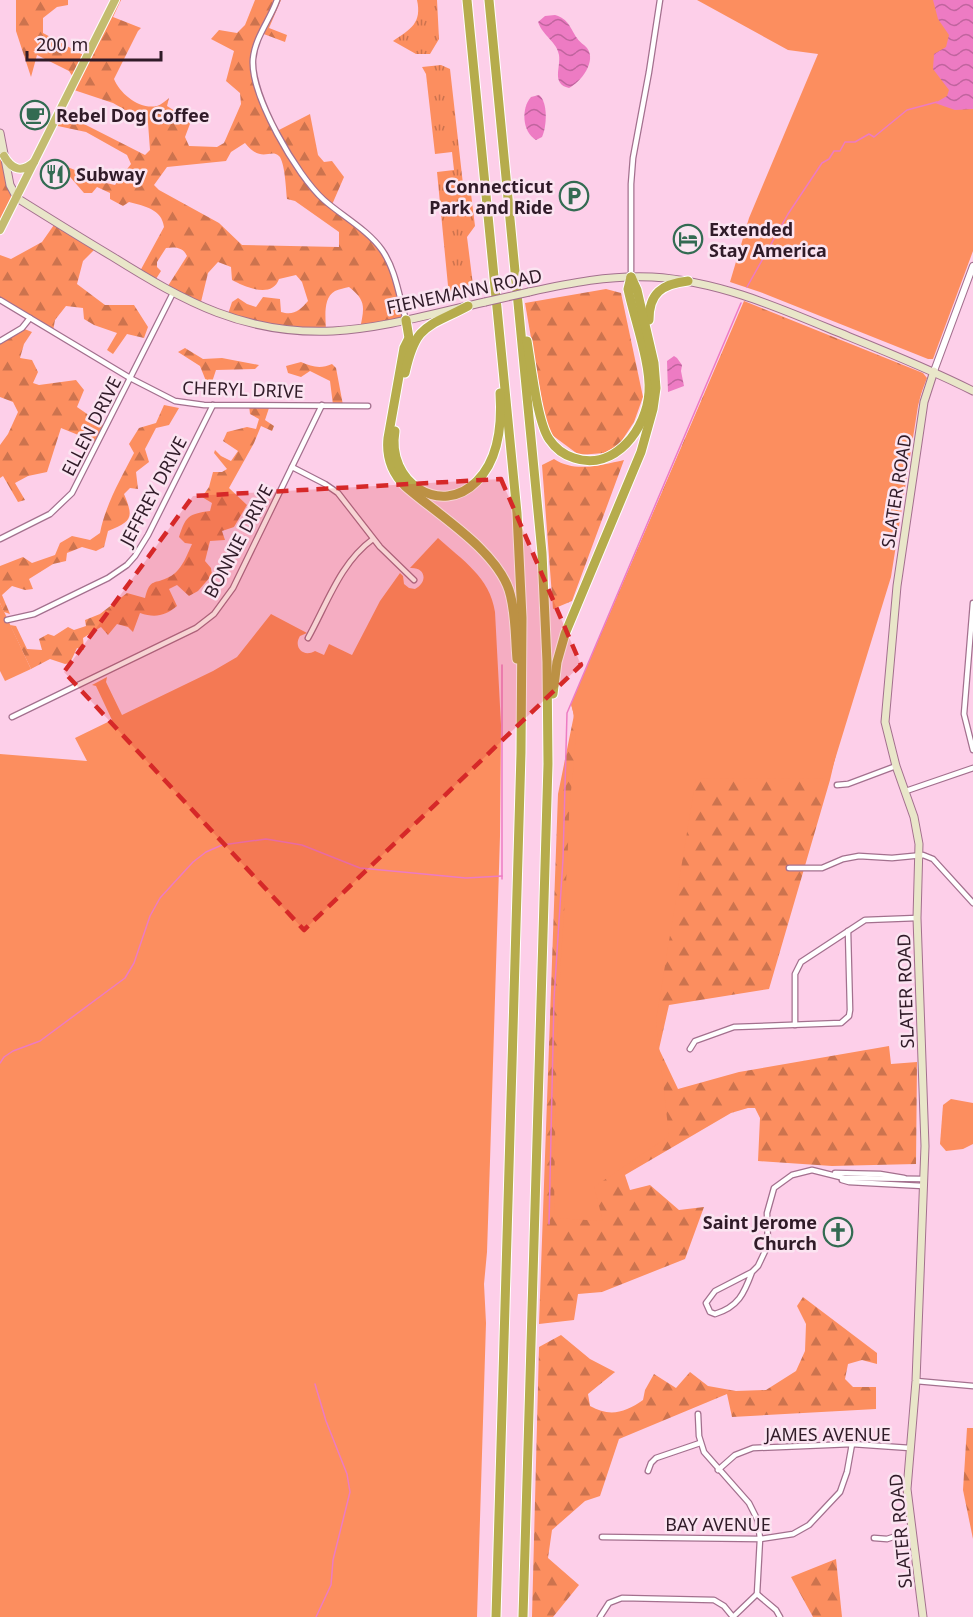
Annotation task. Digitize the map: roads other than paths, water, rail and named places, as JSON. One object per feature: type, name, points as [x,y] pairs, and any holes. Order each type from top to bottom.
[{"type":"highway","points":[[0,230],[115,0]]},
{"type":"highway","points":[[467,0],[502,355],[518,535],[522,618],[522,706],[496,1617]]},
{"type":"highway","points":[[489,0],[542,544],[546,630],[548,726],[523,1617]]},
{"type":"highway","points":[[4,156],[11,166],[19,169],[27,167],[36,159]]},
{"type":"highway","points":[[514,271],[544,429],[551,442],[559,450],[571,457],[588,461],[608,457],[620,450],[639,427],[647,405],[649,378],[628,289],[631,277]]},
{"type":"highway","points":[[548,726],[555,669],[562,642],[638,460],[650,425],[656,382],[654,363],[636,284],[631,277]]},
{"type":"highway","points":[[647,331],[649,306],[655,294],[668,286],[688,281]]},
{"type":"highway","points":[[468,306],[427,327],[404,348],[388,438],[388,455],[390,465],[398,479],[482,550],[502,576],[512,603],[522,706]]},
{"type":"highway","points":[[406,320],[409,345],[394,435],[394,455],[409,482],[425,492],[439,495],[456,493],[471,486],[481,477],[490,461],[500,428],[499,372],[502,355]]},
{"type":"main road","points":[[0,133],[10,185],[16,198]]},
{"type":"main road","name":"FIENEMANN ROAD","points":[[16,198],[173,293],[227,317],[287,329],[345,330],[406,320],[591,280],[631,277],[688,281],[718,287],[757,300],[934,371],[973,391]]},
{"type":"main road","name":"SLATER ROAD","points":[[923,1617],[907,1489],[916,1381],[925,1146],[917,918],[918,830],[896,766],[885,722],[897,586],[924,402],[934,371]]},
{"type":"street","points":[[277,0],[254,53],[254,74],[259,96],[305,180],[324,200],[372,238],[383,251],[390,266],[406,320]]},
{"type":"street","points":[[631,277],[633,158],[660,0]]},
{"type":"street","points":[[934,371],[973,266]]},
{"type":"street","name":"ELLEN DRIVE","points":[[0,539],[45,517],[65,502],[83,475],[173,293]]},
{"type":"street","name":"CHERYL DRIVE","points":[[0,300],[130,378],[175,401],[213,405],[368,406]]},
{"type":"street","points":[[0,341],[22,328],[30,318]]},
{"type":"street","name":"JEFFREY DRIVE","points":[[7,620],[24,617],[44,609],[108,578],[127,565],[148,535],[213,405]]},
{"type":"street","name":"BONNIE DRIVE","points":[[12,717],[187,633],[214,614],[233,588],[322,405]]},
{"type":"street","points":[[292,467],[338,493],[393,561],[414,580]]},
{"type":"street","points":[[308,638],[344,569],[356,553],[373,538]]},
{"type":"street","points":[[973,603],[964,714],[973,750]]},
{"type":"street","points":[[837,785],[848,784],[896,766]]},
{"type":"street","points":[[906,791],[973,768]]},
{"type":"street","points":[[789,868],[822,868],[843,859],[859,856],[892,858],[926,855],[933,859],[973,903]]},
{"type":"street","points":[[795,1025],[795,974],[801,962],[865,920],[917,918]]},
{"type":"street","points":[[690,1049],[695,1041],[734,1027],[841,1023],[849,1016],[848,931]]},
{"type":"street","points":[[752,1272],[711,1294],[706,1303],[710,1312],[715,1314],[734,1306],[744,1291],[768,1245],[767,1214],[774,1188],[792,1175],[812,1170],[844,1178],[889,1180],[905,1178],[923,1183]]},
{"type":"street","points":[[829,1174],[849,1182],[923,1183]]},
{"type":"street","points":[[916,1381],[973,1386]]},
{"type":"street","points":[[600,1617],[609,1603],[622,1598],[714,1600],[724,1606],[733,1617],[758,1594],[760,1539],[758,1521],[753,1510],[708,1458],[700,1443],[698,1414]]},
{"type":"street","points":[[648,1471],[656,1458],[700,1443]]},
{"type":"street","name":"JAMES AVENUE","points":[[718,1470],[735,1455],[753,1448],[852,1444],[910,1448]]},
{"type":"street","name":"BAY AVENUE","points":[[602,1537],[760,1539],[793,1534],[809,1525],[840,1492],[847,1472],[852,1444]]},
{"type":"street","points":[[874,1538],[887,1539],[912,1531]]},
{"type":"street","points":[[758,1594],[776,1610],[780,1617]]},
{"type":"water","points":[[933,0],[973,0],[973,109],[955,110],[935,103],[947,96],[949,90],[933,69],[934,54],[946,47],[949,35],[938,19]]},
{"type":"water","points":[[555,15],[566,21],[590,53],[589,65],[583,76],[569,88],[563,86],[558,79],[558,50],[538,22],[545,16]]},
{"type":"water","points":[[539,95],[544,103],[546,121],[542,137],[536,140],[528,131],[524,113],[531,97]]},
{"type":"water","points":[[674,356],[682,365],[684,386],[668,392],[667,361]]},
{"type":"waterway","points":[[747,287],[788,214],[822,163],[829,159],[834,151],[840,151],[845,142],[855,142],[869,134],[874,137],[907,110],[937,102]]},
{"type":"waterway","points":[[549,1224],[554,999],[563,859],[567,713],[741,303]]},
{"type":"waterway","points":[[502,665],[502,879]]},
{"type":"waterway","points":[[0,1063],[13,1051],[40,1041],[125,978],[134,963],[150,916],[160,898],[193,862],[206,852],[222,845],[266,839],[302,845],[360,868],[466,878],[502,876]]},
{"type":"waterway","points":[[315,1384],[326,1421],[347,1474],[350,1492],[333,1560],[331,1585],[316,1617]]},
{"type":"place","name":"Rebel Dog Coffee","points":[[35,115]]},
{"type":"place","name":"Subway","points":[[55,174]]},
{"type":"place","name":"Connecticut Park and Ride","points":[[574,196]]},
{"type":"place","name":"Extended Stay America","points":[[688,239]]},
{"type":"place","name":"Saint Jerome Church","points":[[838,1232]]}]
